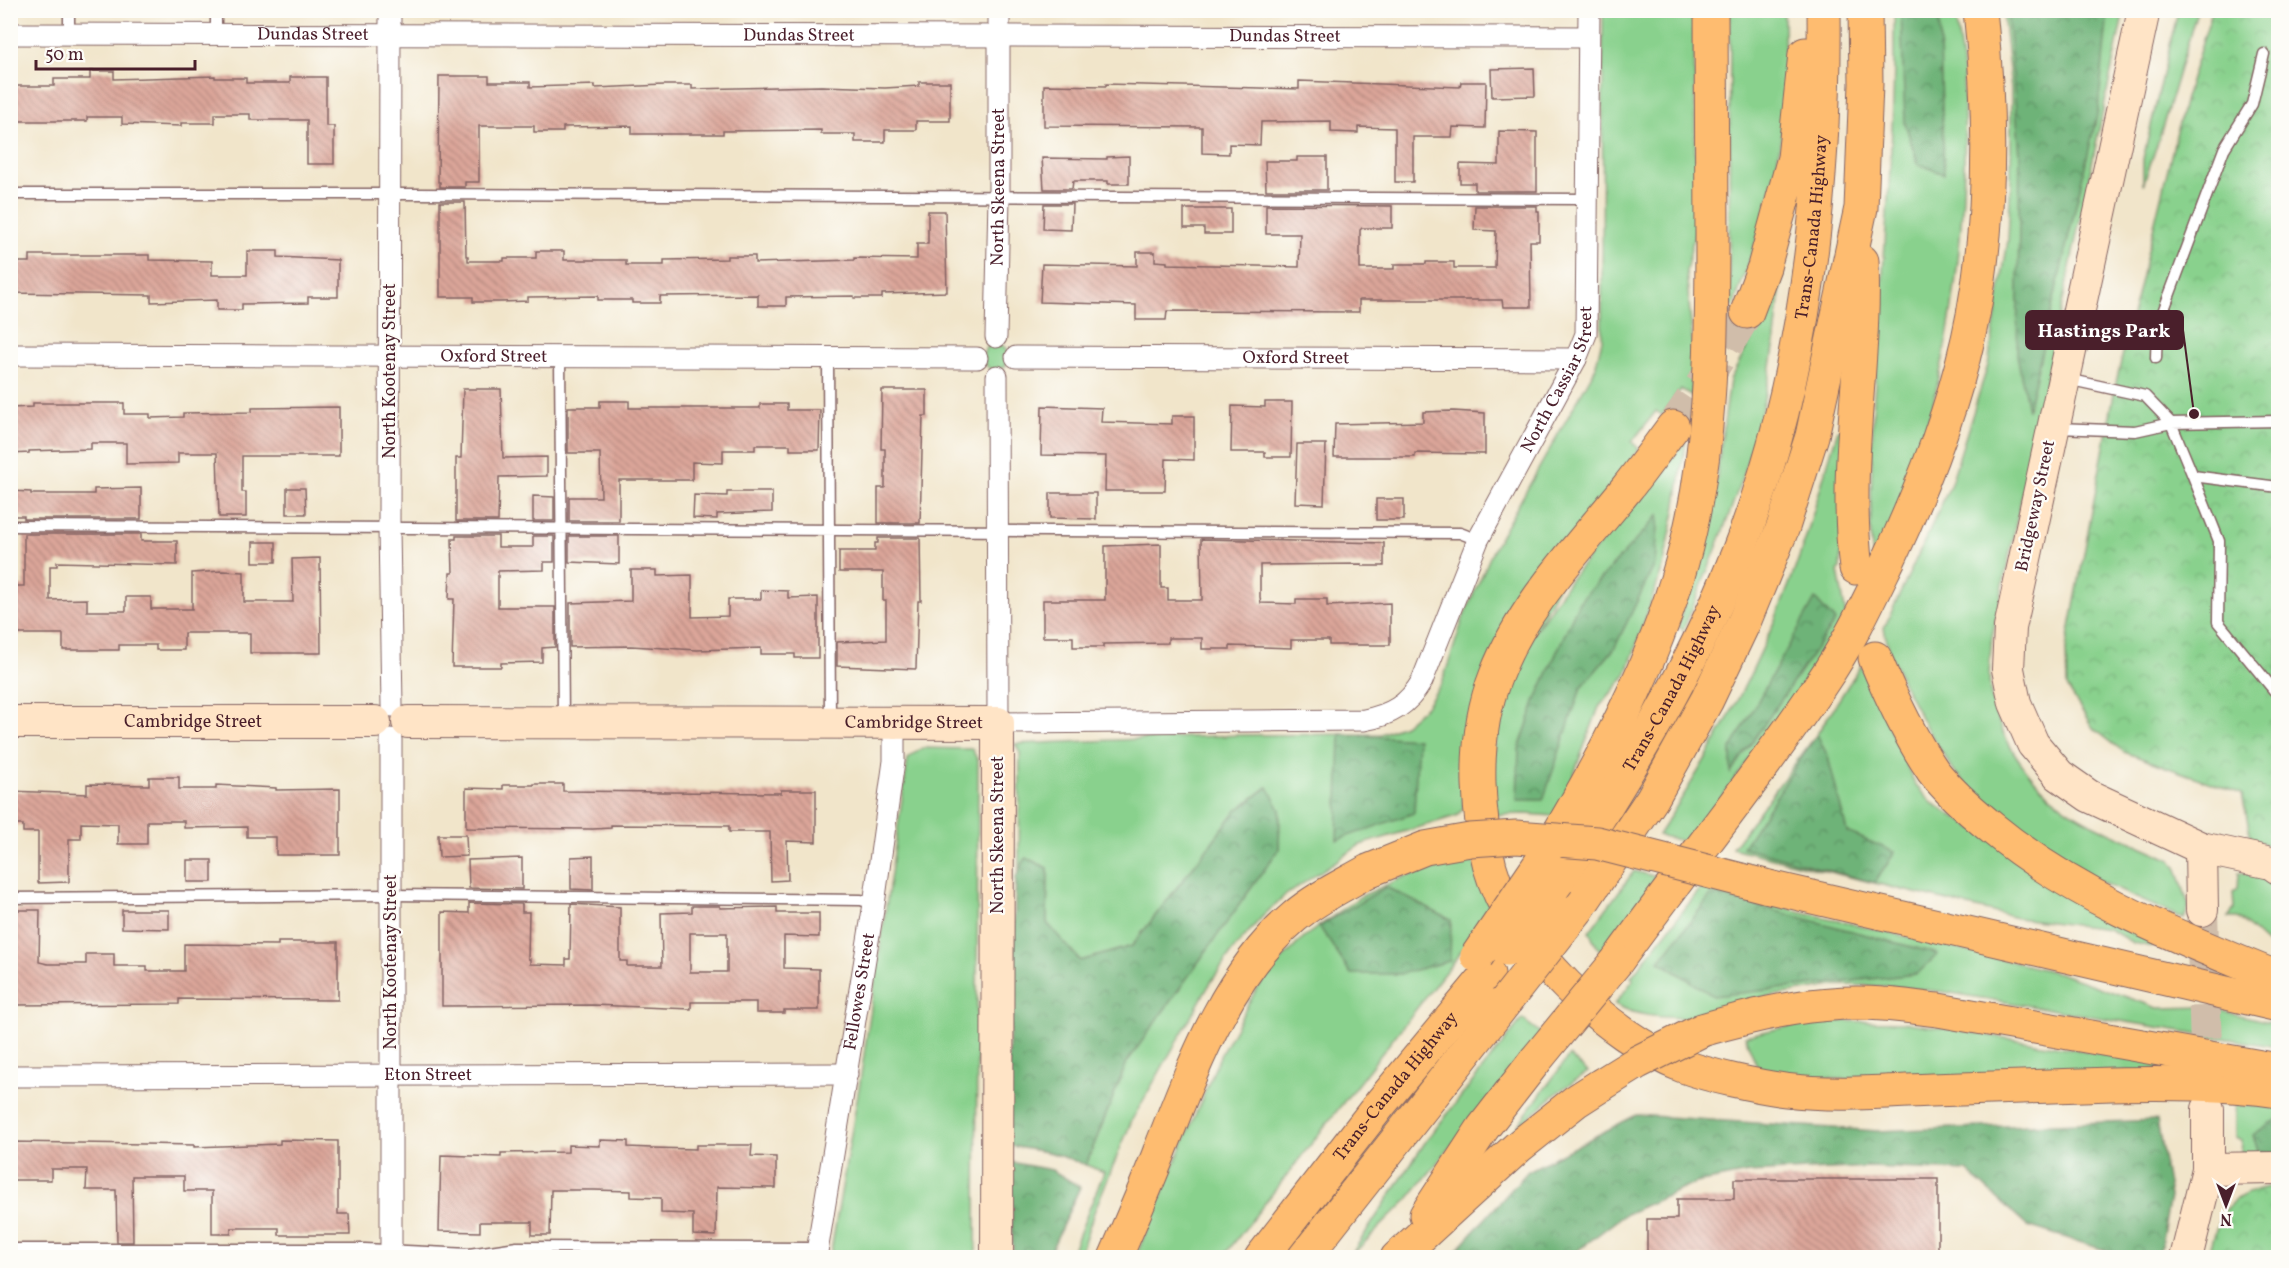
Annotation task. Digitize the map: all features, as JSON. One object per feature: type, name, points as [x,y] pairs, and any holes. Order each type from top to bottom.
[{"type":"highway","points":[[1551,869],[1576,805],[1617,730],[1657,636],[1682,562],[1698,486],[1710,385],[1712,315],[1711,10]]},
{"type":"highway","points":[[1747,312],[1767,258],[1794,158],[1808,10]]},
{"type":"highway","name":"Trans-Canada Highway","points":[[1261,1257],[1381,1103],[1551,869],[1617,791],[1697,646],[1737,555],[1785,407],[1804,301],[1819,189],[1825,88],[1824,10]]},
{"type":"highway","name":"Trans-Canada Highway","points":[[1304,1257],[1577,910],[1652,799],[1707,700],[1744,620],[1783,527],[1812,436],[1861,208],[1866,84],[1865,10]]},
{"type":"highway","points":[[1398,1257],[1483,1128],[1617,961],[1719,826],[1821,684],[1853,632],[1912,510],[1956,382],[1973,316],[1985,228],[1988,152],[1986,69],[1980,10]]},
{"type":"highway","points":[[1856,568],[1852,517],[1864,307],[1861,208]]},
{"type":"highway","points":[[1673,427],[1533,605],[1509,644],[1484,714],[1479,759],[1480,796],[1482,829],[1491,869],[1501,894],[1526,937],[1557,976],[1614,1027],[1683,1066],[1785,1090],[1871,1093],[2049,1086],[2190,1084],[2278,1091]]},
{"type":"highway","points":[[1875,657],[1892,700],[1934,772],[1964,806],[2025,856],[2087,894],[2278,978]]},
{"type":"highway","points":[[1115,1257],[1204,1045],[1245,973],[1294,917],[1368,871],[1425,848],[1470,840],[1516,837],[1597,843],[1765,886],[2278,1005]]},
{"type":"highway","points":[[1398,1257],[1518,1147],[1576,1101],[1638,1062],[1702,1030],[1742,1018],[1833,1004],[1881,1003],[1938,1010],[2278,1070]]},
{"type":"street","name":"North Kootenay Street","points":[[390,10],[391,1254]]},
{"type":"street","name":"North Skeena Street","points":[[996,337],[999,10]]},
{"type":"street","name":"North Cassiar Street","points":[[1413,696],[1422,681],[1478,540],[1576,359],[1586,333],[1589,10]]},
{"type":"street","name":"Bridgeway Street","points":[[2144,10],[2010,627],[2007,669],[2015,703],[2033,744],[2059,775],[2089,796],[2201,848],[2271,863],[2278,868]]},
{"type":"street","name":"Dundas Street","points":[[10,34],[1588,37]]},
{"type":"street","points":[[996,337],[1010,343],[1016,357],[1011,370],[997,376],[983,371],[977,358],[983,343],[996,337]]},
{"type":"street","name":"Oxford Street","points":[[10,355],[977,358]]},
{"type":"street","name":"Oxford Street","points":[[1016,357],[1576,359]]},
{"type":"street","name":"North Skeena Street","points":[[997,376],[997,1257]]},
{"type":"street","name":"Cambridge Street","points":[[10,722],[998,723],[1364,720],[1396,710],[1413,696]]},
{"type":"street","name":"Fellowes Street","points":[[817,1254],[874,904],[894,761],[894,723]]},
{"type":"street","points":[[2201,848],[2202,910]]},
{"type":"street","name":"Eton Street","points":[[10,1076],[847,1074]]},
{"type":"street","points":[[2186,1257],[2208,1169],[2208,1109]]},
{"type":"street","points":[[2208,1169],[2278,1168]]},
{"type":"lane","points":[[69,10],[69,34]]},
{"type":"lane","points":[[216,10],[216,34]]},
{"type":"lane","points":[[2156,357],[2157,328],[2224,149],[2252,104],[2264,54]]},
{"type":"lane","points":[[10,194],[1587,199]]},
{"type":"lane","points":[[560,357],[563,722]]},
{"type":"lane","points":[[828,357],[830,723]]},
{"type":"lane","points":[[2064,378],[2145,396],[2171,423],[2218,541],[2218,622],[2278,695]]},
{"type":"lane","points":[[2054,428],[2135,431],[2171,423],[2278,421]]},
{"type":"lane","points":[[2193,476],[2278,487]]},
{"type":"lane","points":[[10,525],[389,529],[1460,533],[1478,540]]},
{"type":"lane","points":[[10,898],[391,895],[861,900],[874,904]]},
{"type":"lane","points":[[10,1249],[365,1249],[391,1254],[469,1254],[529,1247],[807,1248],[817,1254]]},
{"type":"green space","points":[[1603,11],[1694,11],[1696,227],[1686,271],[1692,335],[1692,396],[1681,389],[1662,415],[1656,411],[1632,442],[1639,449],[1611,486],[1465,764],[1463,809],[1456,816],[1360,845],[1283,897],[1261,918],[1234,949],[1211,982],[1132,1120],[1094,1212],[1079,1257],[1070,1257],[1104,1172],[1086,1165],[1127,1062],[1279,849],[1280,810],[1267,787],[1236,811],[1132,946],[1081,961],[1047,923],[1048,868],[1026,858],[1019,871],[1020,753],[1015,744],[1242,735],[1381,734],[1404,725],[1426,706],[1442,683],[1465,613],[1495,546],[1595,369],[1602,340]]},
{"type":"green space","points":[[1730,11],[1784,11],[1785,63],[1783,116],[1777,165],[1765,213],[1733,307],[1729,305]]},
{"type":"green space","points":[[1894,11],[1954,11],[1963,74],[1964,166],[1958,260],[1952,307],[1934,399],[1912,473],[1875,562],[1871,533],[1873,424],[1891,156]]},
{"type":"green space","points":[[1901,11],[1939,11],[1944,174],[1918,164],[1905,123]]},
{"type":"green space","points":[[2003,11],[2124,11],[1992,637],[1990,693],[1998,719],[2014,753],[2038,784],[2052,797],[2094,825],[2171,860],[2177,869],[2189,906],[2184,919],[2080,873],[1990,808],[1955,772],[1929,732],[1903,684],[1889,650],[1884,628],[1950,486],[1988,365],[2008,240],[2011,178],[2011,90]]},
{"type":"green space","points":[[2007,11],[2108,11],[2098,111],[2028,410],[2017,355],[2020,154]]},
{"type":"green space","points":[[2178,11],[2197,11],[2143,185],[2143,159]]},
{"type":"green space","points":[[2212,11],[2278,11],[2278,850],[2251,838],[2242,794],[2124,752],[2093,728],[2067,687],[2066,649],[2117,378],[2185,98]]},
{"type":"green space","points":[[1781,265],[1784,266],[1772,361],[1756,430],[1723,531],[1683,630],[1678,626],[1713,503],[1730,380],[1761,320],[1757,317]]},
{"type":"green space","points":[[996,344],[1005,348],[1009,357],[1005,366],[996,370],[987,366],[983,357],[987,348]]},
{"type":"green space","points":[[1845,429],[1840,569],[1838,571],[1846,616],[1820,660],[1689,843],[1658,835],[1722,730],[1759,656],[1804,543],[1838,430]]},
{"type":"green space","points":[[1686,440],[1675,511],[1663,567],[1626,675],[1599,707],[1573,776],[1554,816],[1494,815],[1492,769],[1500,709],[1523,649],[1569,581]]},
{"type":"green space","points":[[1659,515],[1655,564],[1614,649],[1581,688],[1543,800],[1517,800],[1519,749],[1536,699],[1579,602]]},
{"type":"green space","points":[[1815,599],[1835,621],[1731,773],[1731,749]]},
{"type":"green space","points":[[1861,665],[1916,786],[1932,803],[2155,939],[2152,947],[2133,943],[2109,929],[2017,918],[1732,848],[1817,734]]},
{"type":"green space","points":[[1340,734],[1418,739],[1414,813],[1337,840]]},
{"type":"green space","points":[[1817,734],[1828,757],[1847,832],[1895,852],[1875,883],[1743,847]]},
{"type":"green space","points":[[922,748],[972,749],[978,761],[976,1257],[830,1257],[860,1082],[908,759]]},
{"type":"green space","points":[[1268,787],[1280,810],[1279,849],[1127,1062],[1086,1165],[1052,1153],[1005,1145],[1016,877],[1026,858],[1048,868],[1047,923],[1080,961],[1132,946],[1236,811]]},
{"type":"green space","points":[[1472,860],[1494,905],[1469,935],[1470,940],[1223,1257],[1135,1258],[1220,1056],[1256,990],[1276,966],[1304,937],[1360,897],[1406,876]]},
{"type":"green space","points":[[1634,871],[1661,878],[1603,956],[1589,932]]},
{"type":"green space","points":[[2239,872],[2278,879],[2278,962],[2275,960],[2275,951],[2243,922],[2237,918],[2228,918],[2234,908],[2233,892],[2238,889]]},
{"type":"green space","points":[[1386,887],[1451,920],[1450,961],[1400,974],[1351,974],[1319,926]]},
{"type":"green space","points":[[1701,888],[2059,973],[2158,1008],[2206,1007],[2278,1024],[2278,1047],[1945,992],[1891,986],[1839,985],[1751,999],[1728,1004],[1685,1020],[1638,1013],[1615,1004],[1634,979],[1631,977]]},
{"type":"green space","points":[[1712,894],[1938,954],[1917,974],[1713,996],[1659,961]]},
{"type":"green space","points":[[1522,1019],[1542,1034],[1408,1199],[1349,1258],[1426,1141]]},
{"type":"green space","points":[[1829,1021],[1903,1022],[2201,1069],[1870,1081],[1760,1074],[1745,1036],[1790,1026]]},
{"type":"green space","points":[[1569,1056],[1588,1072],[1558,1092],[1514,1130]]},
{"type":"green space","points":[[2235,1105],[2278,1107],[2278,1159],[2241,1153],[2242,1141],[2235,1138]]},
{"type":"green space","points":[[1636,1115],[1878,1131],[2157,1120],[2170,1197],[2159,1256],[2121,1255],[2028,1226],[1967,1171],[1871,1167],[1748,1173],[1696,1183],[1624,1215],[1569,1257],[1472,1257],[1456,1251],[1528,1171]]},
{"type":"green space","points":[[2278,1120],[2278,1154],[2258,1150],[2253,1136]]},
{"type":"green space","points":[[1010,1162],[1052,1170],[1080,1187],[1048,1257],[1013,1257]]},
{"type":"green space","points":[[2278,1185],[2278,1257],[2208,1257],[2217,1227],[2228,1207],[2247,1193]]},
{"type":"building","points":[[1534,68],[1535,96],[1492,97],[1491,69]]},
{"type":"building","points":[[90,71],[114,71],[114,79],[215,76],[215,78],[246,78],[246,83],[290,83],[290,77],[326,77],[326,126],[334,126],[334,164],[307,164],[307,120],[250,120],[250,114],[215,114],[215,123],[181,123],[181,126],[122,124],[122,117],[87,117],[87,121],[10,121],[10,86],[54,86],[54,79],[90,79]]},
{"type":"building","points":[[439,76],[489,76],[489,82],[530,82],[530,87],[595,85],[595,88],[692,85],[692,89],[821,86],[885,88],[919,86],[919,82],[950,82],[950,121],[916,121],[916,130],[885,130],[885,142],[855,142],[855,134],[821,134],[821,130],[723,131],[723,134],[632,134],[632,126],[563,127],[563,132],[534,132],[534,126],[479,126],[479,182],[465,182],[465,187],[440,187],[440,182],[438,182]]},
{"type":"building","points":[[1299,81],[1460,87],[1461,82],[1486,82],[1485,128],[1453,127],[1452,137],[1413,137],[1413,182],[1395,182],[1395,128],[1358,127],[1358,133],[1331,132],[1331,121],[1261,122],[1260,145],[1229,144],[1229,154],[1202,153],[1202,127],[1044,126],[1044,85],[1106,86],[1106,84],[1299,89]]},
{"type":"building","points":[[1499,131],[1537,132],[1537,191],[1475,191],[1475,183],[1460,183],[1460,164],[1499,165]]},
{"type":"building","points":[[1129,156],[1129,184],[1108,184],[1108,181],[1073,181],[1072,189],[1044,189],[1042,158],[1107,159],[1107,157]]},
{"type":"building","points":[[1297,157],[1327,157],[1327,190],[1266,190],[1265,161],[1297,161]]},
{"type":"building","points":[[440,202],[465,202],[468,261],[536,258],[536,251],[564,251],[564,260],[626,260],[626,265],[664,265],[664,260],[727,259],[727,256],[755,256],[755,263],[854,260],[854,258],[917,259],[917,244],[928,244],[928,211],[945,211],[947,292],[882,294],[882,298],[786,297],[786,306],[758,306],[758,295],[660,296],[660,303],[598,300],[598,296],[528,297],[528,301],[499,302],[473,302],[473,297],[440,297]]},
{"type":"building","points":[[1044,204],[1072,204],[1071,230],[1043,229]]},
{"type":"building","points":[[1266,205],[1392,206],[1392,228],[1362,228],[1360,230],[1360,269],[1394,269],[1394,264],[1426,264],[1426,262],[1454,262],[1454,268],[1495,268],[1496,231],[1474,230],[1475,206],[1537,206],[1539,241],[1530,241],[1531,307],[1503,307],[1502,300],[1359,300],[1359,312],[1167,311],[1166,320],[1136,320],[1136,305],[1040,302],[1042,264],[1137,266],[1137,252],[1155,252],[1155,261],[1167,262],[1167,264],[1299,267],[1300,234],[1266,234]]},
{"type":"building","points":[[1184,209],[1231,209],[1231,234],[1204,234],[1204,228],[1184,228]]},
{"type":"building","points":[[247,251],[278,251],[278,257],[338,260],[338,297],[308,297],[308,303],[242,304],[242,310],[217,310],[217,300],[151,302],[151,295],[10,293],[10,262],[30,262],[30,255],[149,255],[149,260],[212,261],[212,275],[247,275]]},
{"type":"building","points":[[463,389],[501,389],[503,458],[547,457],[547,476],[499,477],[498,521],[456,521],[456,458],[461,458]]},
{"type":"building","points":[[882,390],[927,390],[927,416],[923,416],[920,523],[878,523],[878,488],[885,488],[885,449],[881,449]]},
{"type":"building","points":[[600,401],[629,401],[629,408],[760,408],[760,404],[787,404],[787,410],[820,410],[819,450],[790,450],[790,445],[755,445],[755,450],[723,450],[723,463],[692,462],[692,480],[619,480],[619,521],[569,521],[569,497],[601,497],[600,453],[568,453],[568,407],[600,407]]},
{"type":"building","points":[[1265,402],[1292,402],[1291,457],[1265,457],[1265,452],[1231,452],[1232,406],[1265,407]]},
{"type":"building","points":[[33,403],[124,403],[124,414],[150,414],[150,418],[183,417],[183,413],[252,412],[252,408],[339,407],[339,456],[242,456],[242,492],[246,492],[246,517],[219,517],[217,453],[178,453],[178,463],[126,464],[126,443],[91,443],[91,449],[29,451],[29,453],[10,454],[10,408],[33,407]]},
{"type":"building","points":[[1042,406],[1102,408],[1101,422],[1172,424],[1172,416],[1194,416],[1194,460],[1166,459],[1165,491],[1105,491],[1106,456],[1041,455]]},
{"type":"building","points":[[1423,412],[1485,413],[1485,454],[1415,453],[1415,457],[1334,457],[1335,424],[1423,422]]},
{"type":"building","points":[[1297,444],[1326,444],[1324,504],[1295,503]]},
{"type":"building","points":[[141,488],[141,519],[24,519],[24,516],[10,516],[10,491],[31,492],[31,494],[94,494],[94,489]]},
{"type":"building","points":[[287,488],[305,488],[306,514],[287,514]]},
{"type":"building","points":[[727,492],[772,492],[772,512],[717,514],[717,519],[693,518],[694,495],[727,496]]},
{"type":"building","points":[[1050,493],[1096,493],[1096,519],[1050,518]]},
{"type":"building","points":[[533,496],[554,497],[554,521],[533,521]]},
{"type":"building","points":[[1376,499],[1404,499],[1404,520],[1376,520]]},
{"type":"building","points":[[24,534],[141,534],[141,541],[177,541],[177,565],[57,562],[57,566],[50,566],[50,600],[87,599],[87,611],[126,611],[126,597],[151,597],[151,609],[192,609],[192,573],[222,571],[244,572],[244,602],[293,602],[292,559],[320,558],[321,653],[250,653],[250,633],[184,633],[184,650],[156,650],[156,645],[119,645],[119,650],[63,650],[63,634],[11,634],[11,586],[24,586]]},
{"type":"building","points":[[456,536],[498,536],[498,547],[533,547],[533,536],[554,536],[554,562],[544,562],[544,570],[498,571],[498,607],[555,607],[555,647],[542,648],[542,662],[501,663],[501,667],[452,667],[454,599],[449,599],[450,573],[453,573],[452,539],[456,539]]},
{"type":"building","points":[[569,536],[619,536],[619,564],[569,562]]},
{"type":"building","points":[[878,538],[920,538],[921,601],[918,601],[916,669],[837,666],[837,642],[886,640],[883,572],[839,572],[839,551],[875,551]]},
{"type":"building","points":[[1201,539],[1384,543],[1384,566],[1362,566],[1362,564],[1260,565],[1260,597],[1261,603],[1296,604],[1296,599],[1327,599],[1327,606],[1390,603],[1390,645],[1329,645],[1329,640],[1291,640],[1291,648],[1230,646],[1230,649],[1202,649],[1202,638],[1168,638],[1168,643],[1073,647],[1073,637],[1043,637],[1043,600],[1105,600],[1105,546],[1161,544],[1161,588],[1168,588],[1168,600],[1202,600]]},
{"type":"building","points":[[253,542],[276,542],[276,562],[253,562]]},
{"type":"building","points":[[631,570],[657,570],[657,576],[692,575],[692,617],[728,616],[728,599],[761,599],[761,590],[788,591],[788,598],[818,597],[818,658],[795,658],[795,654],[761,654],[761,648],[697,650],[631,646],[570,647],[570,603],[631,601]]},
{"type":"building","points":[[149,777],[179,777],[179,789],[216,789],[216,785],[276,788],[276,790],[340,789],[340,855],[276,855],[276,837],[247,837],[247,827],[184,828],[184,821],[147,821],[147,844],[118,844],[118,824],[81,823],[81,839],[69,839],[69,882],[38,883],[38,832],[23,832],[23,825],[10,825],[10,791],[87,794],[87,784],[149,785]]},
{"type":"building","points":[[563,784],[563,791],[781,793],[781,790],[816,790],[816,842],[787,841],[788,880],[771,881],[770,832],[729,832],[729,826],[611,825],[611,828],[593,829],[466,828],[466,788],[503,789],[503,785]]},
{"type":"building","points":[[438,835],[466,835],[467,856],[439,857]]},
{"type":"building","points":[[593,856],[593,890],[571,889],[571,857]]},
{"type":"building","points":[[522,858],[522,889],[469,888],[468,860]]},
{"type":"building","points":[[187,860],[212,860],[212,882],[187,882]]},
{"type":"building","points":[[469,903],[522,904],[522,912],[529,912],[528,959],[530,959],[530,964],[566,965],[566,959],[570,959],[571,904],[620,907],[620,961],[627,961],[627,966],[662,966],[661,913],[692,912],[692,906],[720,906],[720,908],[777,907],[777,913],[819,913],[819,937],[784,936],[784,968],[819,969],[819,1010],[756,1013],[756,1002],[691,1002],[691,1009],[593,1005],[442,1006],[442,912],[469,913]],"holes":[[[690,933],[727,933],[727,972],[690,972]]]},
{"type":"building","points":[[10,910],[40,910],[39,962],[48,964],[86,964],[86,954],[114,954],[114,966],[147,966],[147,971],[184,971],[184,944],[278,945],[278,942],[338,942],[338,1000],[179,999],[179,1004],[10,1005]]},
{"type":"building","points":[[122,910],[169,910],[169,929],[122,928]]},
{"type":"building","points":[[280,1140],[338,1141],[338,1214],[349,1214],[350,1235],[279,1235],[279,1228],[231,1228],[231,1234],[212,1234],[212,1191],[184,1191],[184,1176],[132,1176],[133,1242],[117,1242],[116,1190],[86,1190],[87,1169],[51,1169],[51,1180],[10,1180],[10,1142],[194,1145],[194,1147],[280,1144]]},
{"type":"building","points":[[600,1140],[628,1141],[628,1147],[651,1148],[696,1149],[696,1145],[752,1145],[751,1156],[776,1157],[776,1188],[717,1187],[716,1236],[693,1235],[693,1214],[661,1213],[661,1198],[631,1197],[631,1191],[594,1190],[551,1190],[550,1235],[532,1235],[532,1222],[480,1222],[480,1232],[439,1231],[441,1155],[501,1157],[501,1153],[568,1152],[568,1145],[600,1146]]},
{"type":"building","points":[[1734,1179],[1938,1179],[1938,1257],[1647,1257],[1647,1219],[1677,1219],[1677,1199],[1734,1199]]},
{"type":"tunnel","points":[[1673,427],[1747,312]]},
{"type":"tunnel","points":[[2202,910],[2207,1084]]},
{"type":"place","name":"Hastings Park","points":[[2194,414]]}]
